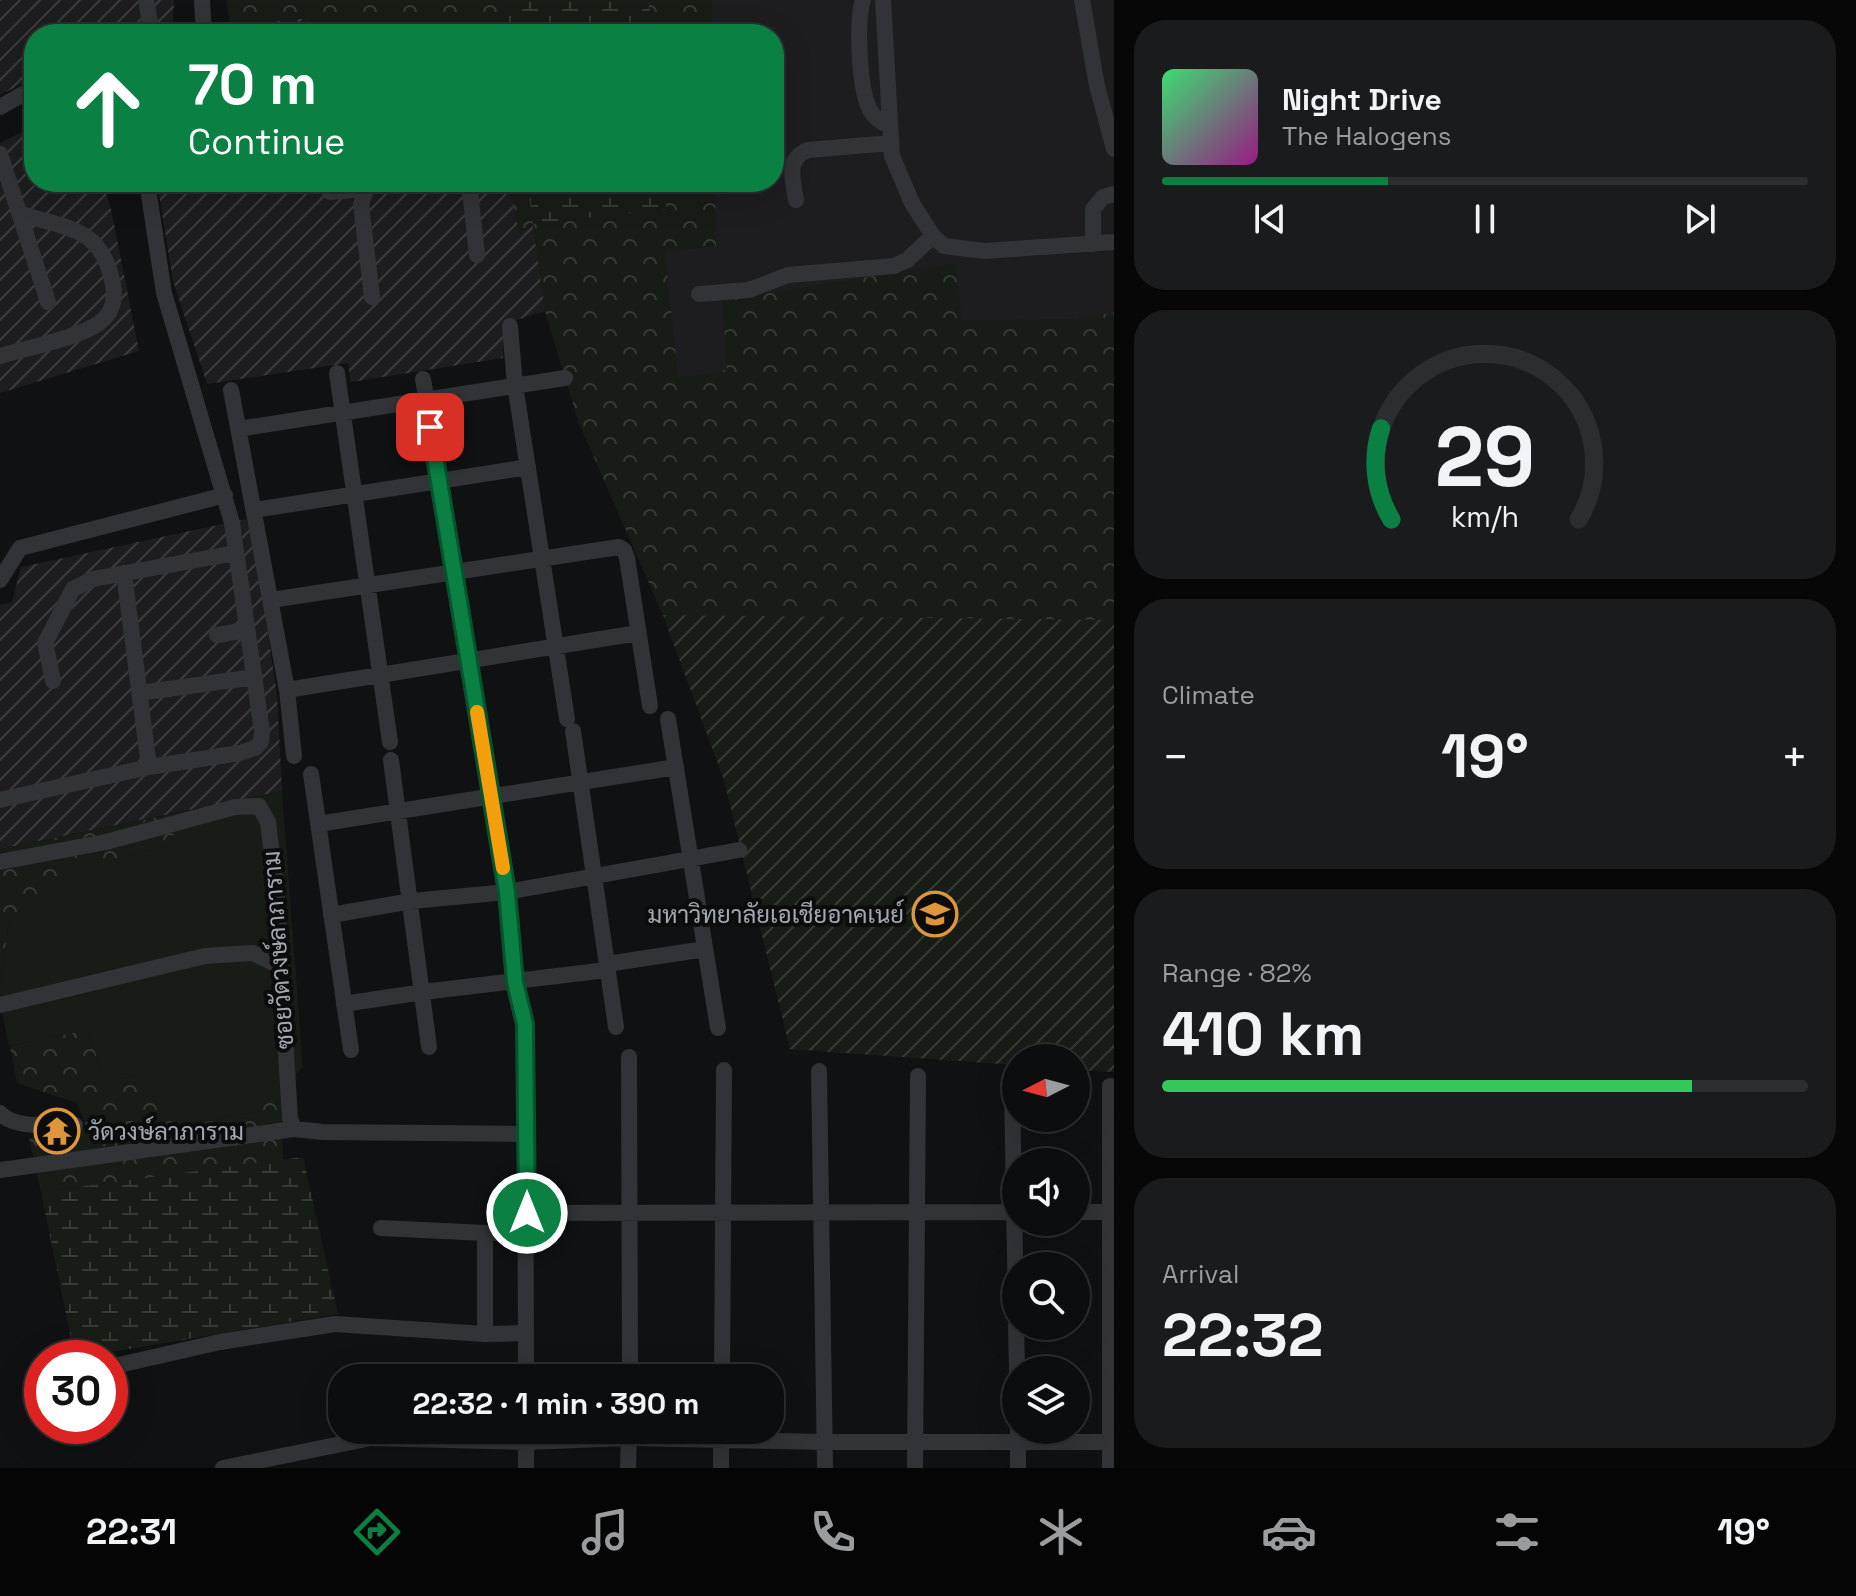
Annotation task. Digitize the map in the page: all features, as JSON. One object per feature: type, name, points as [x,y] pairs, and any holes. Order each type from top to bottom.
[{"type":"street","points":[[146,0],[150,24]]},
{"type":"street","points":[[202,0],[203,24]]},
{"type":"street","points":[[863,0],[860,30],[864,93],[869,108],[890,135]]},
{"type":"street","points":[[883,0],[892,156],[912,203],[933,236],[944,246],[984,251],[1114,242]]},
{"type":"street","points":[[1082,0],[1097,86],[1114,149]]},
{"type":"street","points":[[0,107],[24,94]]},
{"type":"street","points":[[796,200],[792,167],[799,153],[890,135]]},
{"type":"street","points":[[0,154],[4,183],[19,213],[48,302]]},
{"type":"street","points":[[0,800],[149,767],[240,753],[255,748],[261,742],[255,677],[225,495],[200,423],[164,293],[149,192]]},
{"type":"street","points":[[365,192],[361,204],[372,297]]},
{"type":"street","points":[[470,192],[477,255]]},
{"type":"street","points":[[1093,244],[1093,209],[1103,197],[1114,194]]},
{"type":"street","points":[[0,356],[91,328],[100,323],[114,305],[108,260],[100,246],[88,236],[19,213]]},
{"type":"street","points":[[699,294],[749,290],[788,275],[894,266],[907,260],[933,236]]},
{"type":"street","points":[[510,326],[515,385],[581,783],[616,1027]]},
{"type":"street","points":[[337,373],[390,742]]},
{"type":"street","points":[[238,429],[565,378]]},
{"type":"street","points":[[423,379],[507,892],[515,982],[525,1024],[526,1364]]},
{"type":"street","points":[[231,390],[287,690],[294,756]]},
{"type":"street","points":[[254,510],[528,467]]},
{"type":"street","points":[[0,580],[20,548],[225,495]]},
{"type":"street","points":[[271,600],[619,547],[624,550],[650,706]]},
{"type":"street","points":[[53,681],[45,643],[73,589],[93,579],[235,553]]},
{"type":"street","points":[[124,573],[149,767]]},
{"type":"street","points":[[217,635],[247,630]]},
{"type":"street","points":[[287,690],[638,633]]},
{"type":"street","points":[[139,693],[255,677]]},
{"type":"street","points":[[668,719],[718,1028]]},
{"type":"street","points":[[391,760],[429,1047]]},
{"type":"street","points":[[318,824],[676,767]]},
{"type":"street","points":[[311,774],[351,1050]]},
{"type":"street","name":"ซอยวัดวงษ์ลาภาราม","points":[[0,862],[106,842],[235,807],[259,806],[268,822],[276,887],[290,1118],[294,1129]]},
{"type":"street","points":[[331,915],[412,901],[507,892],[739,850]]},
{"type":"street","points":[[344,1004],[515,982],[705,949]]},
{"type":"street","points":[[0,1005],[205,956],[253,953],[280,966]]},
{"type":"street","points":[[629,1057],[630,1364]]},
{"type":"street","points":[[722,1364],[724,1070]]},
{"type":"street","points":[[819,1071],[825,1468]]},
{"type":"street","points":[[915,1468],[918,1076]]},
{"type":"street","points":[[1110,1086],[1110,1468]]},
{"type":"street","points":[[0,1113],[5,1119],[18,1122],[75,1125]]},
{"type":"street","points":[[0,1170],[294,1129],[527,1134]]},
{"type":"street","points":[[527,1213],[1002,1212]]},
{"type":"street","points":[[1090,1212],[1112,1212]]},
{"type":"street","points":[[381,1228],[527,1232]]},
{"type":"street","points":[[485,1233],[485,1334]]},
{"type":"street","points":[[128,1363],[220,1342],[342,1324],[485,1334],[526,1333]]},
{"type":"street","points":[[784,1439],[915,1442],[1002,1437]]},
{"type":"street","points":[[1090,1441],[1112,1442]]},
{"type":"street","points":[[223,1468],[341,1444]]},
{"type":"street","points":[[526,1444],[526,1468]]},
{"type":"street","points":[[628,1444],[628,1468]]},
{"type":"street","points":[[721,1444],[721,1468]]},
{"type":"street","points":[[1018,1444],[1018,1468]]},
{"type":"shaded area","points":[[0,0],[174,0],[173,24],[24,24],[24,83],[0,95]]},
{"type":"shaded area","points":[[502,0],[1114,0],[1114,1072],[1090,1071],[1090,1044],[1002,1044],[1002,1064],[790,1049],[724,780],[663,615],[579,423],[545,311],[528,192],[784,192],[784,24],[506,24]]},
{"type":"shaded area","points":[[309,18],[311,24],[250,24]]},
{"type":"shaded area","points":[[24,131],[24,192],[106,192],[139,351],[0,393],[0,143]]},
{"type":"shaded area","points":[[159,192],[510,192],[520,235],[533,224],[545,311],[504,324],[503,358],[351,382],[348,363],[207,384],[173,281]]},
{"type":"shaded area","points":[[246,519],[256,555],[277,694],[282,791],[0,849],[0,605],[12,602],[21,567]]},
{"type":"green space","points":[[226,0],[502,0],[506,24],[311,24],[309,18],[230,24]]},
{"type":"green space","points":[[502,0],[649,0],[651,24],[506,24]]},
{"type":"green space","points":[[649,0],[712,0],[712,24],[651,24]]},
{"type":"green space","points":[[510,192],[528,192],[533,223],[666,209],[665,192],[715,192],[716,246],[665,252],[678,377],[727,370],[722,300],[956,263],[962,320],[1067,319],[1114,313],[1114,620],[663,615],[579,423],[545,311],[533,225],[520,236]]},
{"type":"green space","points":[[528,192],[665,192],[666,209],[533,224]]},
{"type":"green space","name":"มหาวิทยาลัยเอเชียอาคเนย์","points":[[663,615],[1114,620],[1114,1072],[1090,1071],[1090,1044],[1002,1044],[1002,1064],[790,1049],[724,780]]},
{"type":"green space","points":[[282,791],[303,1067],[281,1090],[254,1112],[209,1121],[167,1113],[134,1076],[105,1082],[88,1030],[9,1046],[0,1002],[0,981],[10,917],[84,866],[167,846],[187,811]]},
{"type":"green space","points":[[187,811],[167,846],[84,866],[10,917],[0,981],[0,849]]},
{"type":"green space","points":[[88,1030],[105,1082],[134,1076],[167,1112],[209,1121],[254,1112],[281,1090],[283,1160],[41,1192],[29,1138],[87,1128],[77,1103],[17,1083],[10,1046]]},
{"type":"green space","points":[[303,1157],[338,1314],[128,1349],[128,1340],[71,1340],[41,1192]]},
{"type":"slow traffic","points":[[477,712],[503,868]]},
{"type":"place","name":"มหาวิทยาลัยเอเชียอาคเนย์","points":[[935,914]]},
{"type":"place","name":"วัดวงษ์ลาภาราม","points":[[57,1131]]},
{"type":"route","points":[[430,427],[507,892],[515,982],[525,1024],[527,1213]]}]
